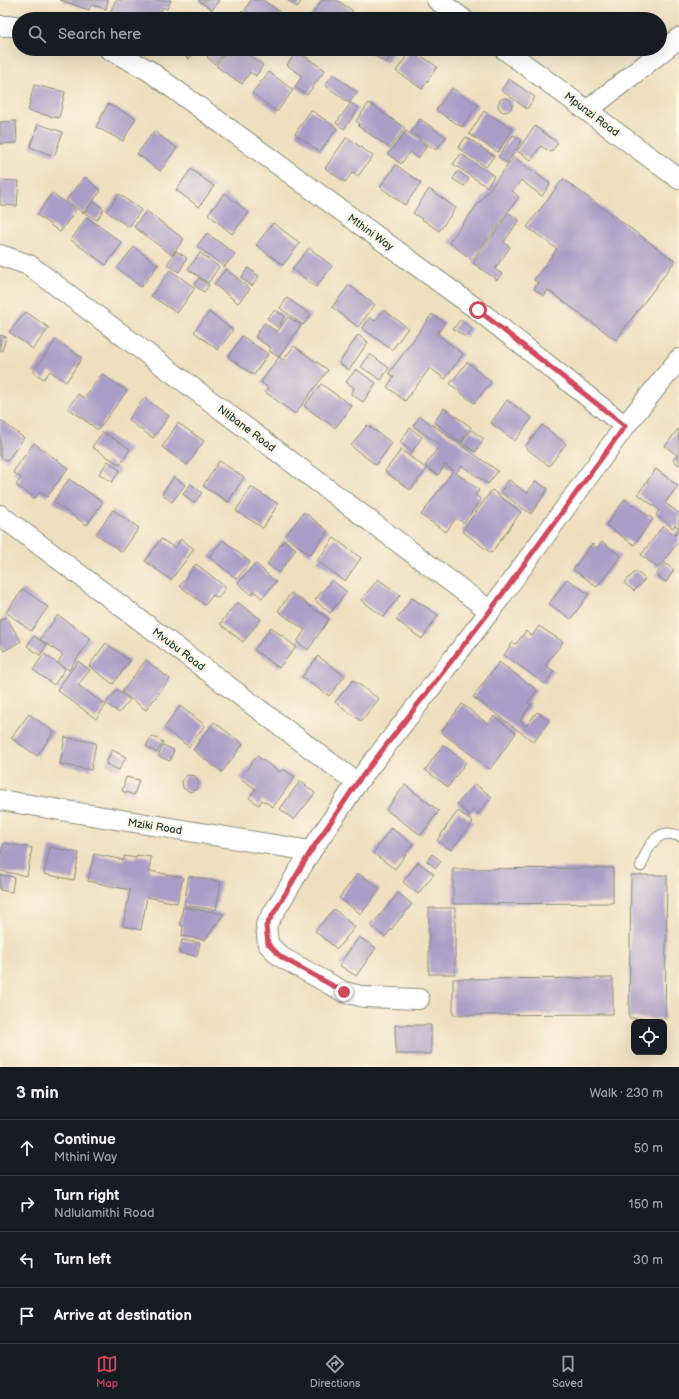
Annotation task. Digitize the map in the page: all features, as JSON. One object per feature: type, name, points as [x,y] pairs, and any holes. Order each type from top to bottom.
[{"type":"street","points":[[437,0],[453,12]]},
{"type":"street","points":[[0,26],[12,26]]},
{"type":"street","points":[[667,47],[679,38]]},
{"type":"street","name":"Mthini Way","points":[[122,56],[148,70],[478,310],[625,426]]},
{"type":"street","name":"Mpunzi Road","points":[[514,56],[679,179]]},
{"type":"street","points":[[588,110],[656,56]]},
{"type":"street","name":"Ntibane Road","points":[[0,255],[29,265],[490,611]]},
{"type":"street","points":[[419,999],[365,997],[344,992],[281,957],[268,944],[266,926],[311,851],[357,783],[490,611],[625,426],[679,360]]},
{"type":"street","name":"Mvubu Road","points":[[0,515],[357,783]]},
{"type":"street","name":"Mziki Road","points":[[0,800],[311,851]]},
{"type":"lane","points":[[640,866],[648,847],[654,839],[662,834],[675,834],[679,836]]},
{"type":"building","points":[[60,0],[108,0],[106,9],[91,5],[89,10]]},
{"type":"building","points":[[116,0],[171,0],[167,9],[163,7],[161,12],[110,12]]},
{"type":"building","points":[[198,0],[219,0],[212,10]]},
{"type":"building","points":[[251,0],[263,0],[280,12],[248,12],[245,10]]},
{"type":"building","points":[[287,0],[302,0],[297,7]]},
{"type":"building","points":[[322,0],[337,0],[353,11],[352,12],[314,12]]},
{"type":"building","points":[[208,56],[221,56],[215,64],[207,57]]},
{"type":"building","points":[[223,56],[250,56],[263,65],[256,76],[250,72],[242,84],[216,66]]},
{"type":"building","points":[[293,56],[304,56],[325,70],[307,95],[295,87],[302,76],[287,65]]},
{"type":"building","points":[[376,56],[390,56],[386,63]]},
{"type":"building","points":[[407,56],[422,56],[437,67],[422,89],[396,71]]},
{"type":"building","points":[[269,72],[293,90],[277,112],[252,93]]},
{"type":"building","points":[[333,74],[357,92],[349,103],[325,85]]},
{"type":"building","points":[[509,79],[535,97],[527,109],[501,90]]},
{"type":"building","points":[[34,85],[65,92],[59,118],[28,111]]},
{"type":"building","points":[[452,88],[478,105],[462,127],[436,110]]},
{"type":"building","points":[[502,98],[508,98],[512,102],[512,108],[508,112],[502,112],[498,108],[498,102]]},
{"type":"building","points":[[351,103],[359,108],[344,129],[336,123]]},
{"type":"building","points":[[369,103],[405,128],[390,148],[358,126],[360,124],[356,121]]},
{"type":"building","points":[[108,104],[136,118],[123,141],[96,127]]},
{"type":"building","points":[[311,110],[337,128],[320,152],[295,134]]},
{"type":"building","points":[[484,111],[513,129],[498,152],[469,134]]},
{"type":"building","points":[[420,119],[446,137],[436,150],[411,132]]},
{"type":"building","points":[[16,121],[17,143],[0,144],[0,122]]},
{"type":"building","points":[[38,124],[63,132],[54,156],[30,147]]},
{"type":"building","points":[[535,126],[558,143],[551,152],[541,146],[531,160],[517,151]]},
{"type":"building","points":[[154,131],[177,148],[160,171],[137,154]]},
{"type":"building","points":[[406,131],[427,146],[418,158],[410,152],[401,164],[388,154]]},
{"type":"building","points":[[513,135],[522,140],[507,163],[498,157]]},
{"type":"building","points":[[347,137],[373,156],[358,176],[353,172],[345,182],[325,168]]},
{"type":"building","points":[[466,137],[494,156],[486,167],[458,148]]},
{"type":"building","points":[[461,154],[494,176],[487,187],[453,164]]},
{"type":"building","points":[[514,157],[550,184],[542,196],[521,180],[512,191],[519,197],[472,260],[449,242]]},
{"type":"building","points":[[396,165],[421,183],[405,205],[380,187]]},
{"type":"building","points":[[191,169],[214,186],[199,207],[176,190]]},
{"type":"building","points":[[458,171],[469,179],[464,186],[453,179]]},
{"type":"building","points":[[85,177],[101,191],[83,213],[66,200]]},
{"type":"building","points":[[563,179],[675,261],[616,340],[548,290],[544,296],[534,289],[538,283],[534,280],[557,249],[527,227]]},
{"type":"building","points":[[0,180],[19,181],[17,206],[0,205]]},
{"type":"building","points":[[429,189],[456,208],[439,231],[413,213]]},
{"type":"building","points":[[52,193],[76,210],[60,232],[37,215]]},
{"type":"building","points":[[225,193],[249,213],[232,234],[208,214]]},
{"type":"building","points":[[119,194],[141,210],[129,227],[106,211]]},
{"type":"building","points":[[93,201],[104,209],[97,220],[85,213]]},
{"type":"building","points":[[146,211],[184,239],[172,255],[134,227]]},
{"type":"building","points":[[509,213],[519,220],[504,242],[510,247],[495,269],[502,274],[497,280],[473,263]]},
{"type":"building","points":[[87,217],[122,243],[106,265],[71,240]]},
{"type":"building","points":[[273,223],[300,243],[283,265],[256,245]]},
{"type":"building","points":[[207,233],[235,254],[224,267],[197,246]]},
{"type":"building","points":[[134,247],[158,265],[141,287],[117,268]]},
{"type":"building","points":[[309,248],[332,266],[316,287],[292,269]]},
{"type":"building","points":[[176,251],[187,258],[179,272],[167,265]]},
{"type":"building","points":[[200,253],[219,267],[208,283],[188,269]]},
{"type":"building","points":[[248,268],[259,276],[252,286],[241,278]]},
{"type":"building","points":[[226,269],[250,289],[238,303],[214,284]]},
{"type":"building","points":[[170,270],[195,288],[177,313],[151,296]]},
{"type":"building","points":[[199,278],[209,285],[204,292],[194,285]]},
{"type":"building","points":[[349,285],[375,305],[358,327],[332,307]]},
{"type":"building","points":[[287,298],[311,315],[303,325],[280,308]]},
{"type":"building","points":[[275,310],[285,316],[278,328],[267,318]]},
{"type":"building","points":[[384,310],[408,328],[392,350],[362,328],[370,318],[375,321]]},
{"type":"building","points":[[26,312],[49,328],[33,349],[9,332]]},
{"type":"building","points":[[209,312],[233,330],[218,350],[194,332]]},
{"type":"building","points":[[432,314],[445,323],[437,334],[463,354],[445,379],[430,368],[405,401],[387,387],[394,377],[389,373]]},
{"type":"building","points":[[288,317],[301,325],[279,357],[269,351],[271,348],[255,337],[264,323],[277,332]]},
{"type":"building","points":[[460,320],[472,329],[466,337],[453,329]]},
{"type":"building","points":[[0,335],[6,337],[2,351],[0,350]]},
{"type":"building","points":[[358,335],[368,342],[349,370],[339,363]]},
{"type":"building","points":[[242,336],[268,354],[254,375],[228,357]]},
{"type":"building","points":[[56,340],[82,358],[66,382],[50,371],[44,379],[33,372]]},
{"type":"building","points":[[294,346],[328,370],[295,414],[265,392],[268,388],[261,382],[279,357],[283,360]]},
{"type":"building","points":[[370,354],[389,368],[381,380],[361,367]]},
{"type":"building","points":[[467,362],[491,382],[474,403],[450,384]]},
{"type":"building","points":[[356,369],[376,383],[363,402],[351,394],[354,388],[346,382]]},
{"type":"building","points":[[102,374],[127,391],[98,430],[68,408],[78,394],[84,398]]},
{"type":"building","points":[[321,384],[352,406],[335,428],[304,406]]},
{"type":"building","points":[[144,398],[169,416],[153,438],[128,420]]},
{"type":"building","points":[[507,400],[532,418],[515,441],[491,423]]},
{"type":"building","points":[[444,408],[471,427],[461,442],[434,422]]},
{"type":"building","points":[[420,416],[498,471],[488,484],[462,466],[456,473],[479,490],[475,495],[481,499],[464,523],[456,518],[446,532],[421,515],[453,471],[445,465],[438,475],[425,466],[440,445],[413,426]]},
{"type":"building","points":[[0,420],[24,438],[7,461],[0,456]]},
{"type":"building","points":[[178,423],[204,441],[187,465],[162,447]]},
{"type":"building","points":[[367,425],[392,443],[376,465],[351,446]]},
{"type":"building","points":[[542,425],[566,444],[549,466],[525,447]]},
{"type":"building","points":[[410,428],[422,437],[412,452],[400,442]]},
{"type":"building","points":[[679,428],[679,465],[673,460],[677,455],[665,446]]},
{"type":"building","points":[[471,430],[484,439],[475,452],[462,443]]},
{"type":"building","points":[[103,432],[130,449],[120,465],[92,447]]},
{"type":"building","points":[[34,443],[68,468],[47,497],[40,492],[35,498],[16,485],[21,478],[13,472]]},
{"type":"building","points":[[401,450],[427,469],[410,490],[385,471]]},
{"type":"building","points":[[108,461],[120,470],[112,482],[99,474]]},
{"type":"building","points":[[219,461],[244,477],[228,502],[203,486]]},
{"type":"building","points":[[656,469],[678,486],[665,503],[679,513],[679,528],[675,525],[673,528],[656,515],[659,510],[638,494]]},
{"type":"building","points":[[174,477],[185,485],[172,502],[162,494]]},
{"type":"building","points":[[69,479],[103,502],[87,525],[53,502]]},
{"type":"building","points":[[509,480],[527,493],[536,481],[548,489],[531,514],[500,492]]},
{"type":"building","points":[[191,484],[202,493],[194,503],[183,494]]},
{"type":"building","points":[[251,487],[278,504],[263,528],[236,511]]},
{"type":"building","points":[[492,490],[521,512],[491,553],[462,531]]},
{"type":"building","points":[[625,499],[653,519],[634,545],[606,525]]},
{"type":"building","points":[[113,510],[139,528],[122,552],[96,534]]},
{"type":"building","points":[[304,512],[328,531],[310,555],[285,536]]},
{"type":"building","points":[[663,526],[675,535],[679,528],[679,541],[658,568],[641,555]]},
{"type":"building","points":[[334,538],[361,558],[345,581],[317,561]]},
{"type":"building","points":[[161,539],[175,548],[181,539],[194,549],[171,580],[145,561]]},
{"type":"building","points":[[223,540],[250,562],[237,579],[209,557]]},
{"type":"building","points":[[284,540],[296,549],[279,573],[267,564]]},
{"type":"building","points":[[602,542],[621,556],[597,587],[573,569],[592,544],[597,548]]},
{"type":"building","points":[[255,563],[276,582],[262,598],[254,591],[252,595],[238,583]]},
{"type":"building","points":[[665,563],[674,570],[666,582],[656,575]]},
{"type":"building","points":[[196,564],[226,587],[218,598],[213,595],[205,605],[180,586]]},
{"type":"building","points":[[636,571],[645,579],[634,591],[624,583]]},
{"type":"building","points":[[378,579],[400,595],[384,617],[361,600]]},
{"type":"building","points":[[567,579],[589,594],[571,619],[549,604]]},
{"type":"building","points":[[332,580],[347,592],[330,613],[315,600]]},
{"type":"building","points":[[23,589],[48,607],[31,631],[6,612]]},
{"type":"building","points":[[291,593],[329,619],[308,650],[297,642],[305,630],[278,611]]},
{"type":"building","points":[[412,598],[438,615],[422,639],[396,620]]},
{"type":"building","points":[[237,602],[261,619],[243,642],[220,624]]},
{"type":"building","points":[[58,615],[91,639],[69,670],[58,662],[63,655],[40,639]]},
{"type":"building","points":[[6,617],[21,641],[4,651],[0,645],[0,620]]},
{"type":"building","points":[[539,626],[563,642],[545,665],[554,671],[545,684],[504,655],[513,642],[516,644],[526,631],[532,636]]},
{"type":"building","points":[[271,627],[296,647],[279,668],[254,650]]},
{"type":"building","points":[[34,636],[47,645],[40,655],[27,646]]},
{"type":"building","points":[[106,643],[130,661],[113,684],[89,666]]},
{"type":"building","points":[[44,654],[65,669],[54,685],[33,670]]},
{"type":"building","points":[[318,656],[345,676],[329,696],[302,677]]},
{"type":"building","points":[[146,660],[170,679],[146,710],[122,692]]},
{"type":"building","points":[[78,661],[90,670],[78,685],[106,705],[96,719],[57,690]]},
{"type":"building","points":[[499,662],[537,690],[528,703],[531,705],[520,721],[526,726],[537,712],[549,721],[534,742],[473,697]]},
{"type":"building","points":[[353,680],[379,699],[361,721],[335,702]]},
{"type":"building","points":[[117,690],[130,700],[119,713],[106,703]]},
{"type":"building","points":[[462,704],[488,724],[494,716],[516,733],[490,769],[441,732]]},
{"type":"building","points":[[180,706],[205,725],[189,747],[164,728]]},
{"type":"building","points":[[29,714],[54,732],[37,756],[11,738]]},
{"type":"building","points":[[214,722],[243,744],[222,772],[193,750]]},
{"type":"building","points":[[152,736],[163,742],[157,753],[146,746]]},
{"type":"building","points":[[65,737],[96,743],[91,770],[60,764]]},
{"type":"building","points":[[163,745],[174,750],[170,761],[158,756]]},
{"type":"building","points":[[443,745],[466,762],[448,787],[425,770]]},
{"type":"building","points":[[112,750],[126,757],[119,770],[106,764]]},
{"type":"building","points":[[257,756],[280,772],[283,769],[295,777],[273,807],[262,800],[259,805],[249,798],[256,789],[240,778]]},
{"type":"building","points":[[187,775],[195,776],[199,782],[197,789],[190,792],[183,788],[182,781]]},
{"type":"building","points":[[126,777],[139,780],[134,795],[122,791]]},
{"type":"building","points":[[300,781],[315,793],[294,820],[280,809]]},
{"type":"building","points":[[475,784],[492,797],[478,814],[473,810],[469,815],[457,804]]},
{"type":"building","points":[[405,785],[439,811],[421,835],[386,810]]},
{"type":"building","points":[[458,811],[473,822],[451,850],[437,840]]},
{"type":"building","points":[[391,828],[413,844],[395,869],[373,853]]},
{"type":"building","points":[[4,843],[32,848],[27,876],[0,871],[0,856]]},
{"type":"building","points":[[50,847],[79,853],[74,880],[44,874]]},
{"type":"building","points":[[94,854],[124,860],[124,856],[136,858],[137,855],[151,857],[149,871],[183,877],[177,903],[147,897],[141,930],[123,926],[130,890],[88,881]]},
{"type":"building","points":[[432,854],[441,861],[436,868],[427,861]]},
{"type":"building","points":[[418,862],[434,874],[418,894],[403,882]]},
{"type":"building","points":[[613,868],[613,903],[453,904],[453,869]]},
{"type":"building","points":[[358,873],[380,889],[361,914],[339,898]]},
{"type":"building","points":[[0,875],[14,877],[12,892],[0,890]]},
{"type":"building","points":[[631,875],[667,875],[665,1019],[629,1018]]},
{"type":"building","points":[[189,876],[221,882],[216,910],[184,905]]},
{"type":"building","points":[[398,893],[412,904],[385,937],[371,926]]},
{"type":"building","points":[[183,907],[224,914],[205,940],[182,936],[183,926],[180,925]]},
{"type":"building","points":[[429,908],[455,908],[455,974],[429,974]]},
{"type":"building","points":[[334,909],[355,927],[337,949],[315,931]]},
{"type":"building","points":[[359,937],[376,948],[356,976],[339,965]]},
{"type":"building","points":[[182,940],[200,943],[197,956],[179,953]]},
{"type":"building","points":[[613,978],[613,1014],[453,1015],[453,979]]},
{"type":"building","points":[[395,1025],[431,1025],[431,1054],[396,1054]]},
{"type":"route","points":[[344,992],[281,957],[268,944],[266,937],[266,926],[311,851],[357,783],[490,611],[625,426],[478,310]]}]
